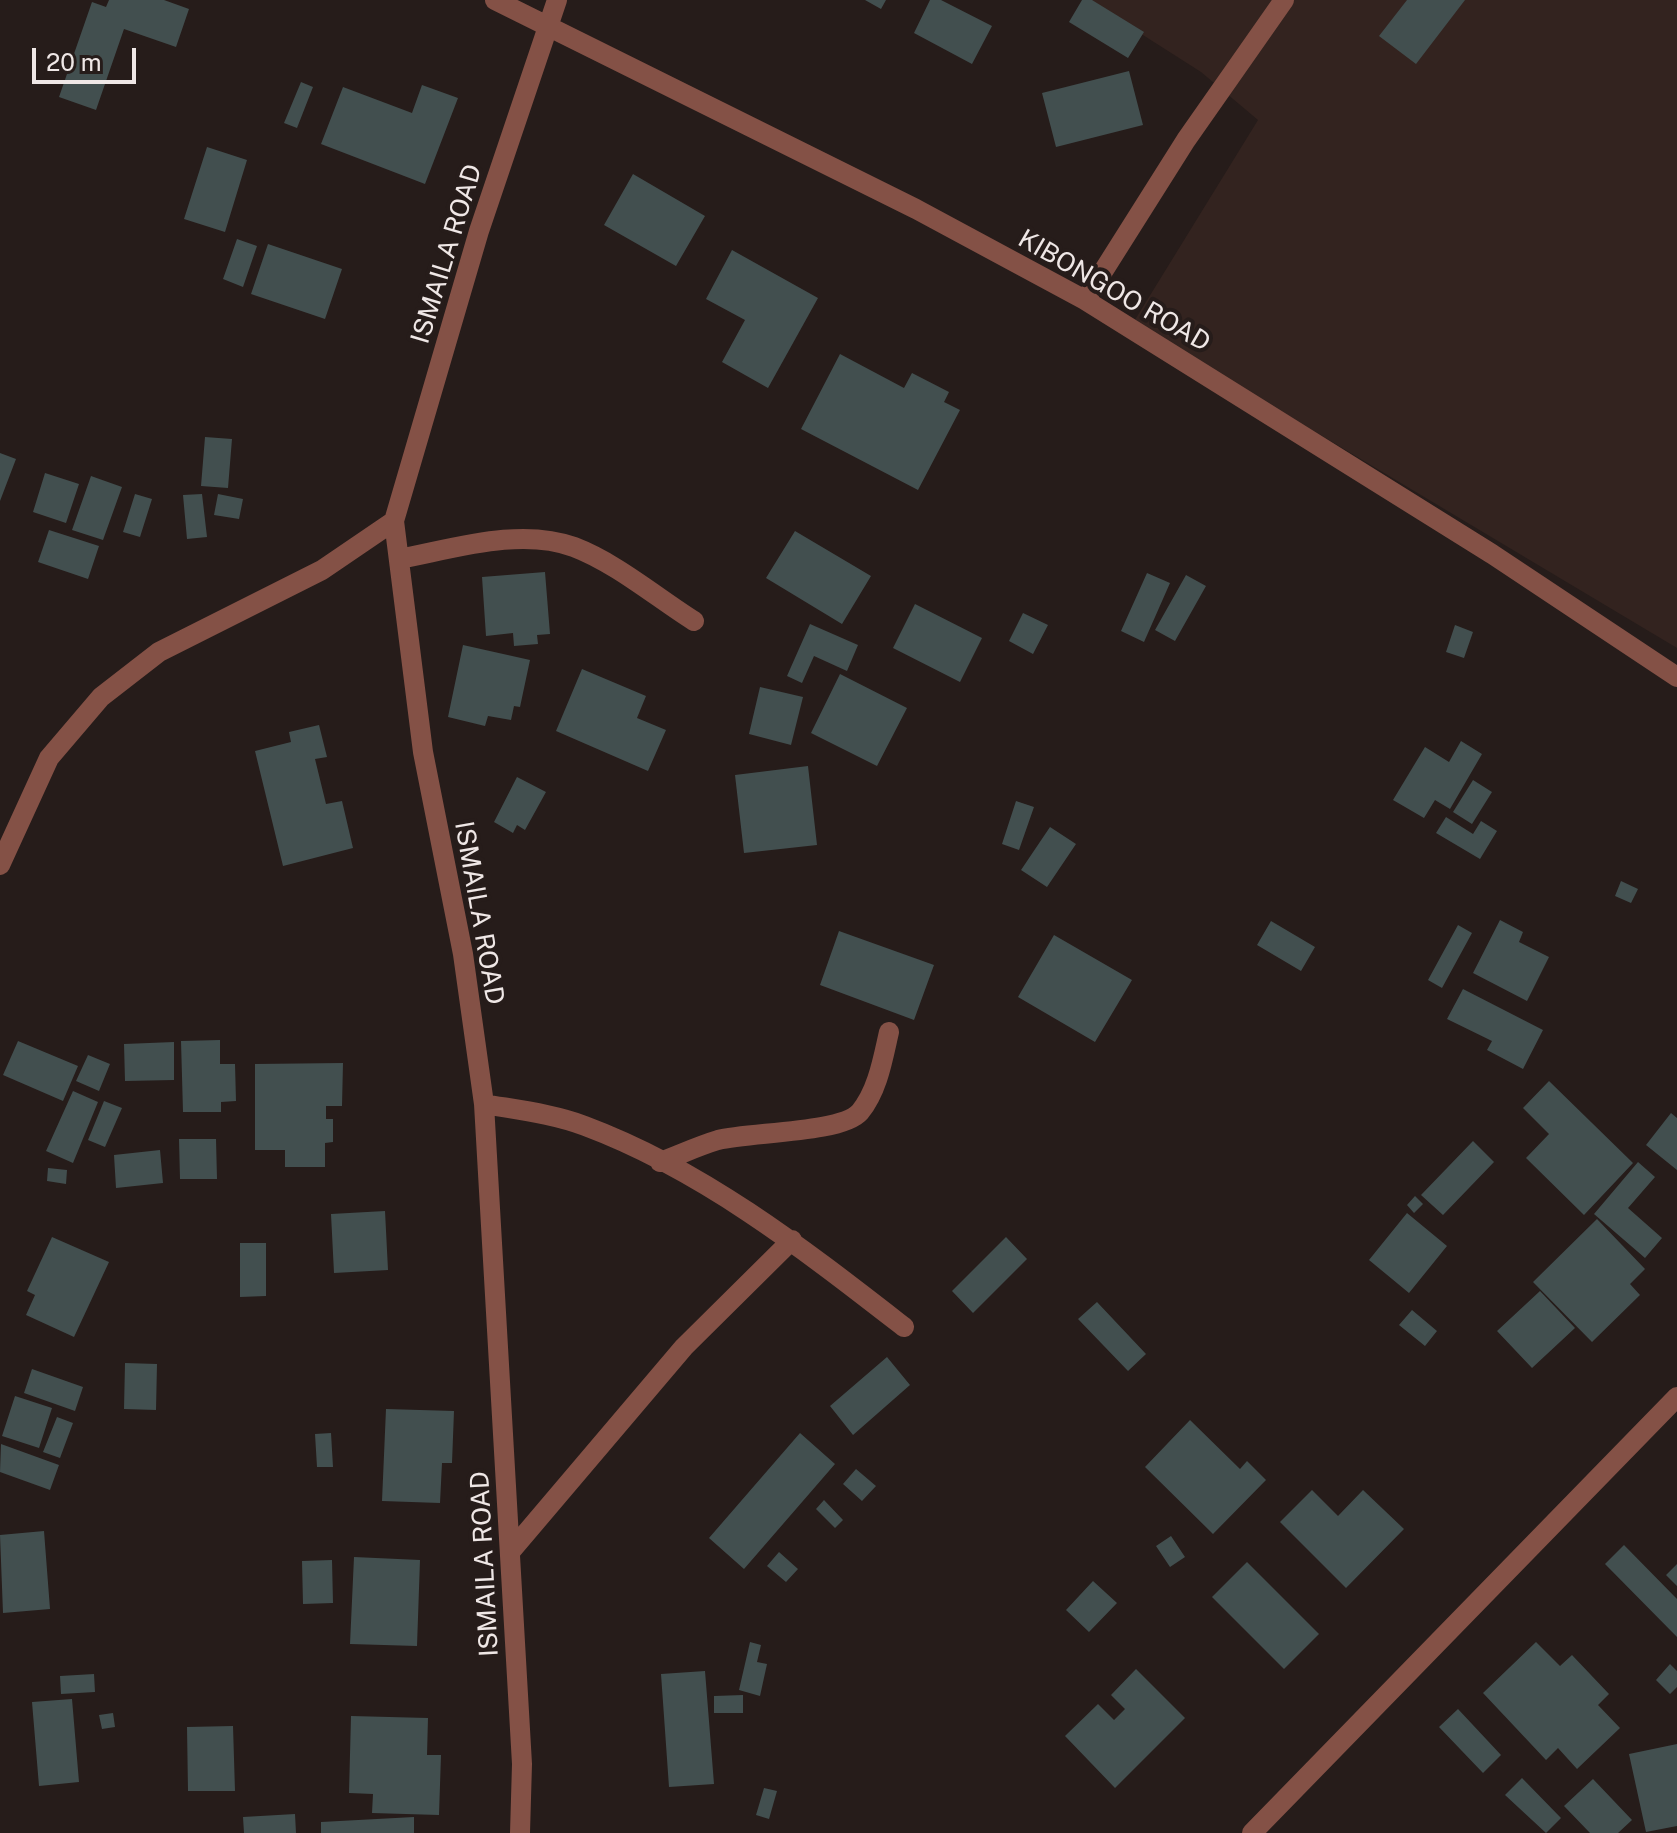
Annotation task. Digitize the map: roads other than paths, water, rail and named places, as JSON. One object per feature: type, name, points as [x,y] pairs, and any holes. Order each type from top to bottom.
[{"type":"street","name":"KIBONGOO ROAD","points":[[495,0],[916,209],[1085,300],[1492,554],[1677,677]]},
{"type":"street","name":"ISMAILA ROAD","points":[[520,1833],[522,1764],[484,1104],[463,954],[423,752],[394,521],[479,231],[557,0]]},
{"type":"street","points":[[1085,300],[1186,140],[1284,0]]},
{"type":"street","points":[[0,865],[49,758],[101,697],[159,652],[322,570],[394,521]]},
{"type":"street","points":[[399,559],[491,542],[554,541],[600,561],[694,621]]},
{"type":"street","points":[[660,1162],[716,1141],[762,1131],[808,1130],[840,1123],[859,1113],[881,1071],[889,1032]]},
{"type":"street","points":[[484,1104],[550,1115],[587,1127],[660,1162],[792,1240],[904,1327]]},
{"type":"street","points":[[510,1552],[684,1347],[792,1240]]},
{"type":"street","points":[[1252,1833],[1677,1397]]}]
